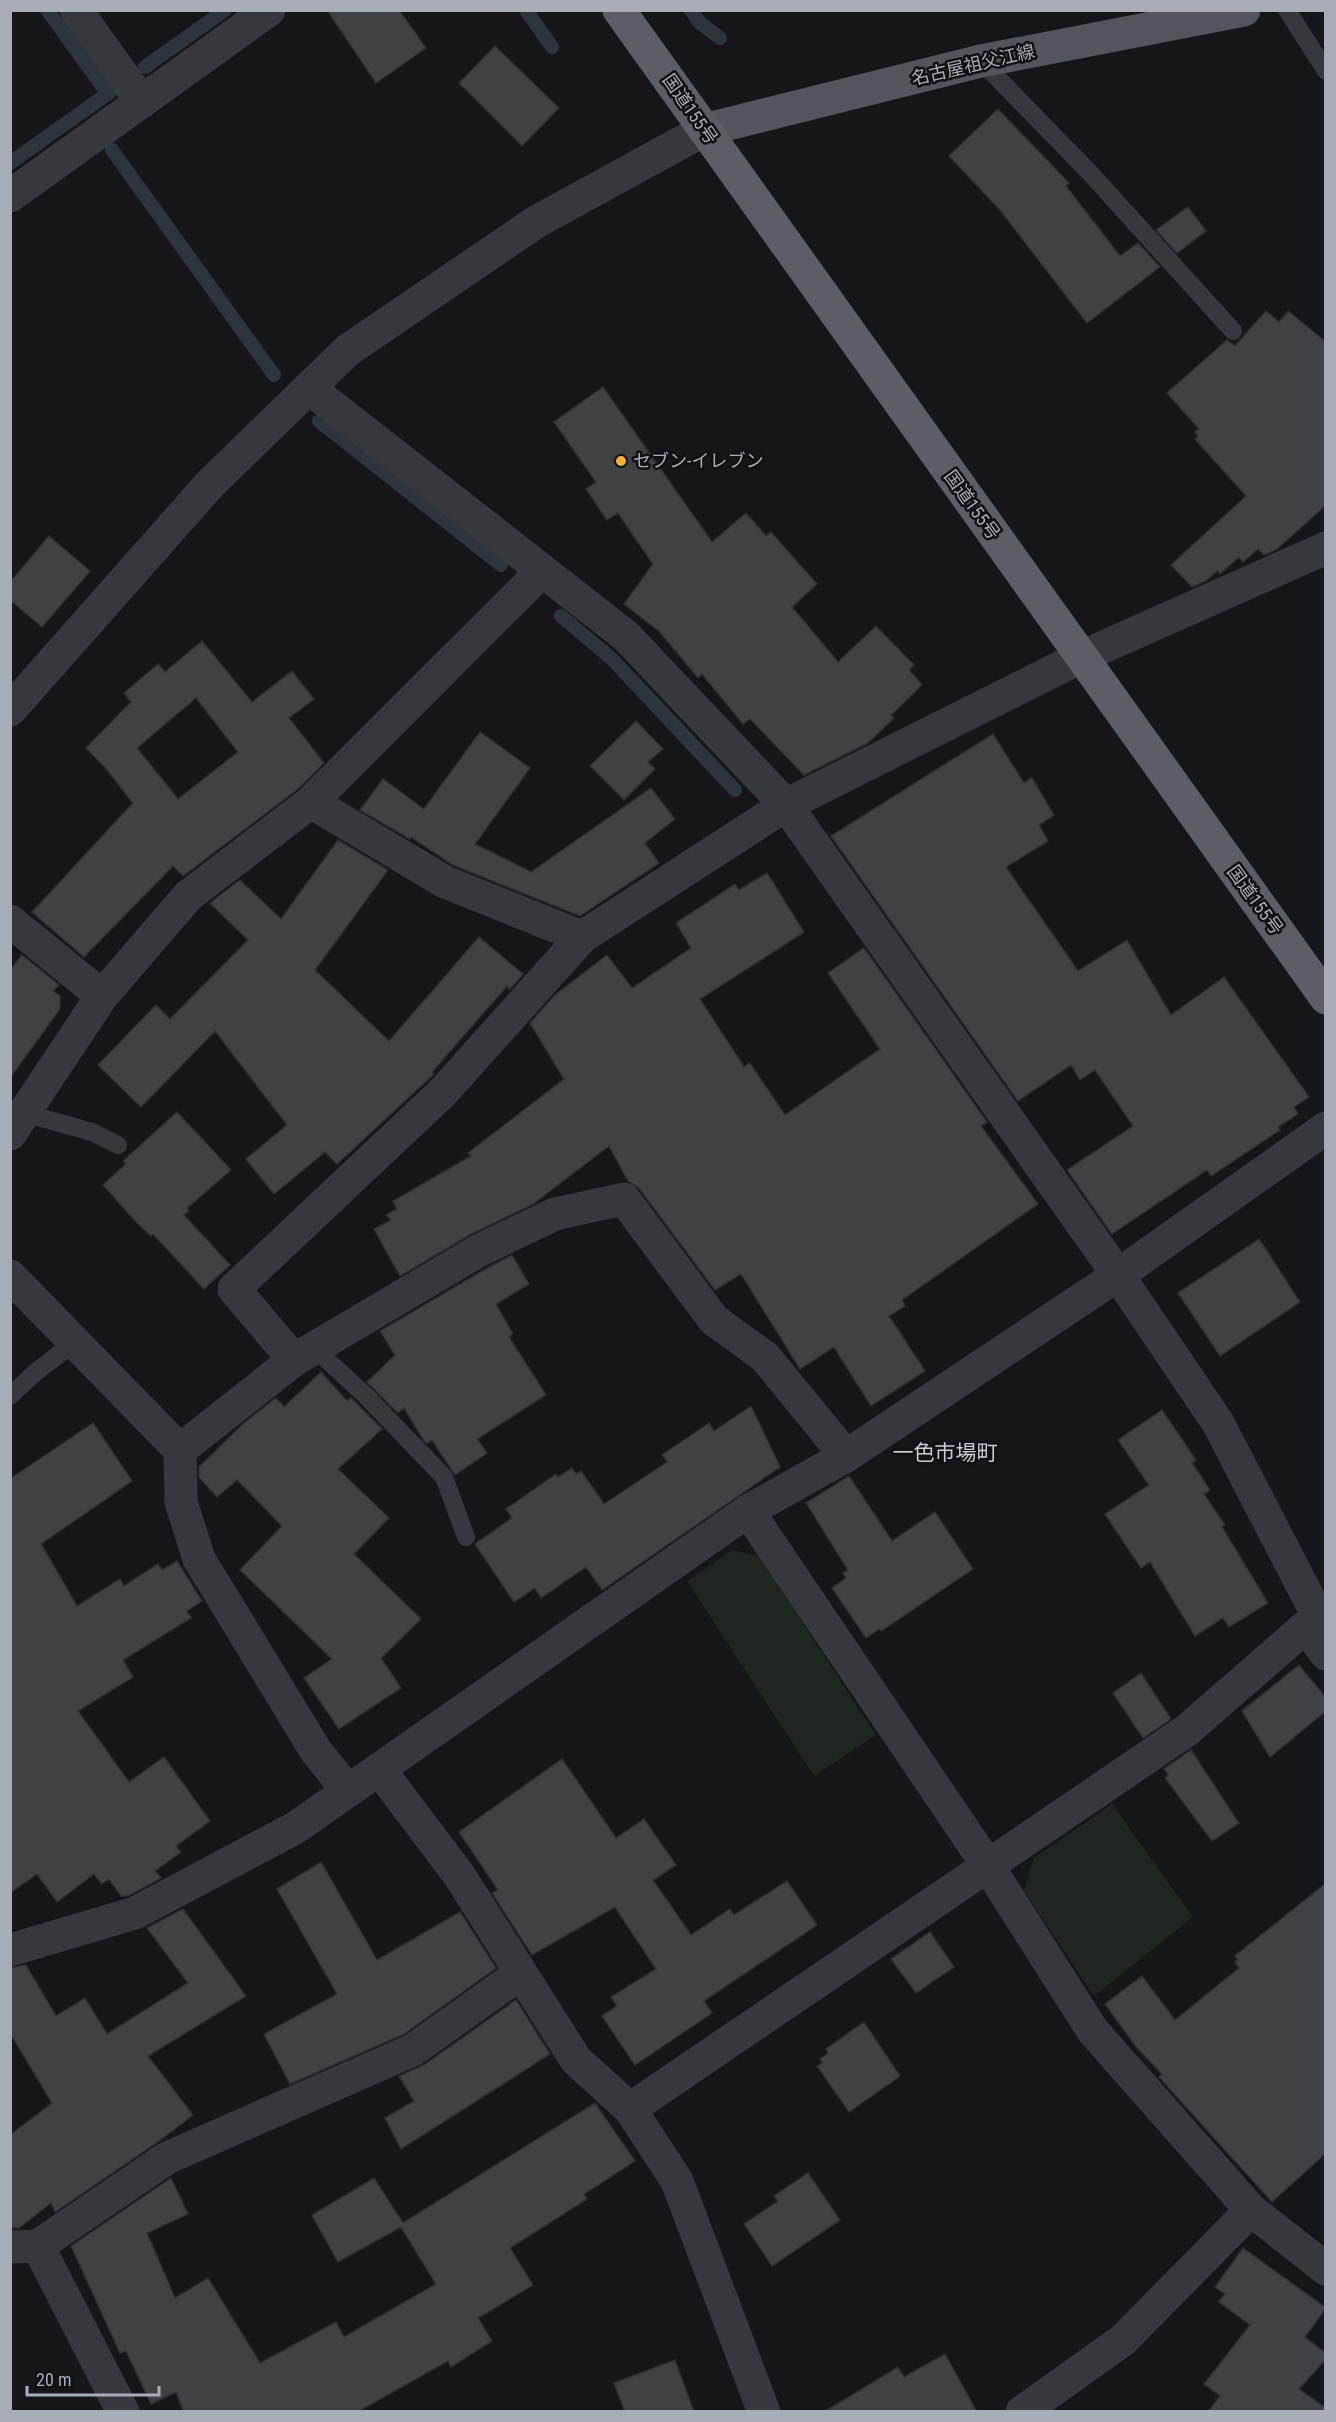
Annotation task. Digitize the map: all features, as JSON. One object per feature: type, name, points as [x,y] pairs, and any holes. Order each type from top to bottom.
[{"type":"highway","name":"国道155号","points":[[620,10],[1326,999]]},
{"type":"main road","name":"名古屋祖父江線","points":[[704,130],[1138,20],[1244,10]]},
{"type":"street","points":[[76,10],[142,102]]},
{"type":"street","points":[[10,196],[270,10]]},
{"type":"street","points":[[10,710],[210,484],[348,350],[536,222],[704,130]]},
{"type":"street","points":[[309,388],[626,636],[786,806],[1118,1275],[1218,1423],[1318,1616],[1186,1731],[630,2109]]},
{"type":"street","points":[[304,1354],[234,1289],[443,1092],[582,938],[786,806],[1081,657],[1326,548]]},
{"type":"street","points":[[17,1123],[102,996],[188,896],[311,802],[542,571]]},
{"type":"street","points":[[311,802],[445,882],[582,938]]},
{"type":"street","points":[[10,921],[102,996]]},
{"type":"street","points":[[10,1950],[135,1913],[295,1828],[748,1511],[846,1456],[1118,1275],[1326,1128]]},
{"type":"street","points":[[180,1450],[304,1354],[480,1250],[555,1214],[624,1199],[714,1320],[765,1357],[846,1456]]},
{"type":"street","points":[[10,1276],[180,1450],[181,1502],[199,1559],[316,1751],[348,1791]]},
{"type":"street","points":[[748,1511],[988,1866],[1093,2031],[1251,2210],[1326,2269]]},
{"type":"street","points":[[1306,1627],[1326,1654]]},
{"type":"street","points":[[379,1769],[459,1875],[576,2060],[630,2109],[677,2181],[764,2412]]},
{"type":"street","points":[[123,2412],[24,2246],[167,2158],[412,2050],[521,1973]]},
{"type":"street","points":[[1022,2412],[1123,2340],[1251,2210]]},
{"type":"lane","points":[[1287,10],[1326,71]]},
{"type":"lane","points":[[981,61],[1091,174],[1233,331]]},
{"type":"lane","points":[[17,1123],[92,1131],[118,1145]]},
{"type":"lane","points":[[10,1396],[37,1371],[75,1342]]},
{"type":"lane","points":[[304,1354],[366,1396],[444,1477],[466,1537]]},
{"type":"shaded area","points":[[732,1550],[759,1556],[876,1735],[814,1776],[687,1581]]},
{"type":"shaded area","points":[[1112,1804],[1193,1917],[1094,1996],[1024,1891],[1034,1858]]},
{"type":"building","points":[[327,10],[399,10],[426,48],[376,83]]},
{"type":"building","points":[[495,46],[559,108],[522,146],[459,83]]},
{"type":"building","points":[[998,109],[1069,183],[1066,186],[1120,256],[1138,243],[1160,267],[1087,323],[1000,210],[949,156]]},
{"type":"building","points":[[1188,207],[1206,231],[1177,253],[1156,230]]},
{"type":"building","points":[[1266,311],[1279,322],[1288,311],[1326,342],[1326,505],[1277,549],[1264,555],[1258,549],[1243,562],[1239,557],[1220,574],[1217,571],[1207,580],[1192,587],[1171,565],[1246,496],[1195,439],[1198,436],[1195,432],[1199,429],[1167,393],[1227,340],[1235,346]]},
{"type":"building","points":[[603,387],[712,542],[746,513],[766,536],[771,532],[817,584],[792,607],[838,662],[876,626],[914,665],[909,670],[922,685],[891,715],[894,718],[868,743],[804,775],[750,719],[743,724],[702,674],[698,678],[659,631],[624,604],[653,564],[618,513],[607,520],[586,489],[596,482],[554,422]]},
{"type":"building","points":[[49,536],[90,571],[42,627],[10,600],[10,582]]},
{"type":"building","points":[[202,641],[252,702],[292,671],[314,699],[289,718],[324,763],[299,788],[183,876],[173,866],[84,957],[32,912],[133,803],[103,765],[86,748],[131,702],[124,693],[158,664],[165,672]],"holes":[[[196,698],[238,752],[178,799],[137,748]]]},
{"type":"building","points":[[636,721],[663,749],[648,762],[655,769],[624,800],[590,766]]},
{"type":"building","points":[[480,732],[530,768],[475,844],[531,872],[651,788],[675,819],[645,843],[659,863],[580,916],[453,865],[411,837],[410,839],[360,810],[383,779],[424,809]]},
{"type":"building","points":[[993,734],[1024,783],[1032,778],[1054,815],[1039,825],[1048,841],[1006,867],[1078,971],[1127,940],[1171,1015],[1224,977],[1309,1097],[1294,1107],[1298,1114],[1278,1127],[1280,1130],[1211,1176],[1207,1170],[1112,1234],[1067,1170],[1133,1126],[1095,1070],[1080,1080],[1071,1065],[1018,1101],[831,836]]},
{"type":"building","points":[[338,840],[388,870],[315,970],[389,1041],[479,937],[523,974],[509,990],[507,986],[432,1072],[434,1074],[337,1164],[325,1152],[274,1194],[246,1159],[287,1125],[215,1031],[141,1107],[98,1065],[156,1005],[170,1019],[248,940],[210,903],[240,880],[281,919]]},
{"type":"building","points":[[767,873],[804,932],[700,999],[744,1067],[750,1063],[785,1115],[880,1049],[828,973],[864,948],[987,1122],[981,1126],[1038,1204],[902,1300],[905,1306],[889,1316],[925,1371],[871,1406],[834,1347],[800,1369],[741,1274],[715,1290],[639,1188],[628,1181],[609,1146],[533,1204],[471,1234],[400,1276],[374,1229],[391,1220],[386,1215],[397,1209],[393,1201],[471,1156],[468,1153],[564,1079],[530,1023],[555,995],[607,955],[632,988],[691,948],[676,923],[735,884],[739,890]]},
{"type":"building","points":[[22,955],[59,985],[53,991],[60,996],[60,1009],[10,1078],[10,970]]},
{"type":"building","points":[[177,1112],[231,1170],[187,1208],[189,1211],[184,1215],[230,1265],[204,1289],[153,1234],[151,1236],[137,1223],[103,1185],[126,1164],[123,1161]]},
{"type":"building","points":[[1259,1239],[1300,1302],[1220,1356],[1178,1293]]},
{"type":"building","points":[[512,1255],[529,1284],[496,1304],[513,1334],[509,1337],[546,1395],[477,1439],[487,1453],[455,1475],[432,1440],[427,1443],[424,1441],[404,1408],[398,1413],[367,1382],[395,1355],[380,1331]]},
{"type":"building","points":[[321,1372],[347,1401],[351,1398],[382,1429],[338,1469],[389,1518],[354,1554],[421,1619],[381,1658],[401,1688],[339,1729],[304,1678],[332,1659],[240,1570],[282,1526],[237,1480],[217,1497],[199,1477],[199,1467],[244,1423],[276,1398],[284,1407]]},
{"type":"building","points":[[751,1406],[780,1467],[602,1590],[586,1567],[541,1598],[535,1588],[514,1602],[475,1544],[512,1518],[506,1509],[556,1474],[558,1477],[572,1468],[576,1474],[581,1471],[604,1504],[667,1462],[662,1455],[709,1423],[714,1431]]},
{"type":"building","points":[[1162,1410],[1196,1460],[1192,1463],[1210,1490],[1204,1494],[1225,1525],[1222,1527],[1268,1603],[1229,1627],[1223,1618],[1195,1636],[1150,1562],[1141,1568],[1105,1514],[1149,1485],[1118,1440]]},
{"type":"building","points":[[93,1423],[132,1481],[41,1544],[77,1606],[120,1579],[124,1586],[158,1564],[162,1570],[177,1561],[202,1601],[187,1611],[191,1618],[123,1660],[133,1677],[78,1711],[129,1782],[164,1757],[210,1821],[176,1846],[181,1852],[155,1871],[161,1878],[128,1896],[121,1896],[109,1879],[102,1884],[94,1874],[57,1902],[37,1874],[10,1893],[10,1479]]},
{"type":"building","points":[[849,1476],[892,1541],[935,1512],[973,1569],[881,1631],[879,1629],[866,1638],[832,1588],[846,1578],[843,1573],[848,1570],[806,1503]]},
{"type":"building","points":[[1299,1665],[1326,1698],[1326,1711],[1270,1757],[1242,1711]]},
{"type":"building","points":[[1141,1673],[1171,1719],[1143,1738],[1113,1693]]},
{"type":"building","points":[[1191,1750],[1239,1823],[1212,1841],[1165,1778],[1168,1775],[1164,1769]]},
{"type":"building","points":[[562,1759],[616,1838],[644,1819],[676,1865],[653,1880],[691,1935],[730,1909],[734,1915],[787,1881],[817,1925],[704,2001],[712,2013],[635,2065],[602,2016],[617,2006],[611,1997],[656,1969],[615,1907],[532,1955],[492,1893],[498,1890],[459,1832]]},
{"type":"building","points":[[321,1862],[377,1960],[460,1912],[496,1968],[404,2034],[290,2084],[264,2034],[337,1994],[277,1889]]},
{"type":"building","points":[[1326,1883],[1326,2153],[1272,2202],[1159,2077],[1162,2074],[1137,2048],[1105,2004],[1142,1976],[1175,2020],[1239,1968],[1235,1962],[1238,1960],[1235,1956]]},
{"type":"building","points":[[183,1909],[246,1996],[148,2056],[193,2115],[55,2212],[51,2203],[19,2228],[10,2228],[10,2135],[52,2103],[10,2033],[10,1968],[26,1965],[56,2016],[85,1998],[107,2034],[188,1983],[147,1928]]},
{"type":"building","points":[[930,1932],[954,1967],[916,1993],[891,1959]]},
{"type":"building","points":[[516,2000],[550,2054],[401,2149],[385,2118],[414,2101],[399,2076],[424,2065]]},
{"type":"building","points":[[864,2022],[900,2076],[849,2112],[817,2066],[822,2063],[820,2059],[828,2053],[826,2049]]},
{"type":"building","points":[[595,2103],[635,2161],[584,2194],[587,2199],[510,2248],[533,2285],[478,2318],[492,2341],[451,2367],[448,2361],[357,2412],[184,2412],[176,2392],[151,2404],[126,2351],[120,2353],[71,2246],[171,2178],[188,2214],[147,2233],[175,2298],[208,2278],[260,2363],[336,2322],[344,2337],[436,2284],[401,2227],[338,2262],[312,2215],[374,2178],[403,2223]]},
{"type":"building","points":[[808,2173],[840,2220],[772,2266],[744,2224],[778,2201],[774,2196]]},
{"type":"building","points":[[1243,2248],[1326,2308],[1305,2337],[1326,2353],[1326,2359],[1299,2389],[1326,2408],[1326,2412],[1208,2412],[1220,2396],[1204,2384],[1250,2325],[1219,2302],[1225,2294],[1215,2287]]},
{"type":"building","points":[[945,2354],[977,2412],[824,2412],[898,2367],[904,2377]]},
{"type":"building","points":[[675,2360],[694,2412],[625,2412],[614,2383]]},
{"type":"waterway","points":[[47,10],[108,94]]},
{"type":"waterway","points":[[145,67],[225,10]]},
{"type":"waterway","points":[[526,10],[552,47]]},
{"type":"waterway","points":[[691,10],[699,22],[720,38]]},
{"type":"waterway","points":[[10,163],[110,92]]},
{"type":"waterway","points":[[112,150],[274,375]]},
{"type":"waterway","points":[[319,421],[501,565]]},
{"type":"waterway","points":[[561,616],[612,659],[735,790]]},
{"type":"place","name":"セブン-イレブン","points":[[621,461]]},
{"type":"district","name":"一色市場町","points":[[945,1453]]}]
